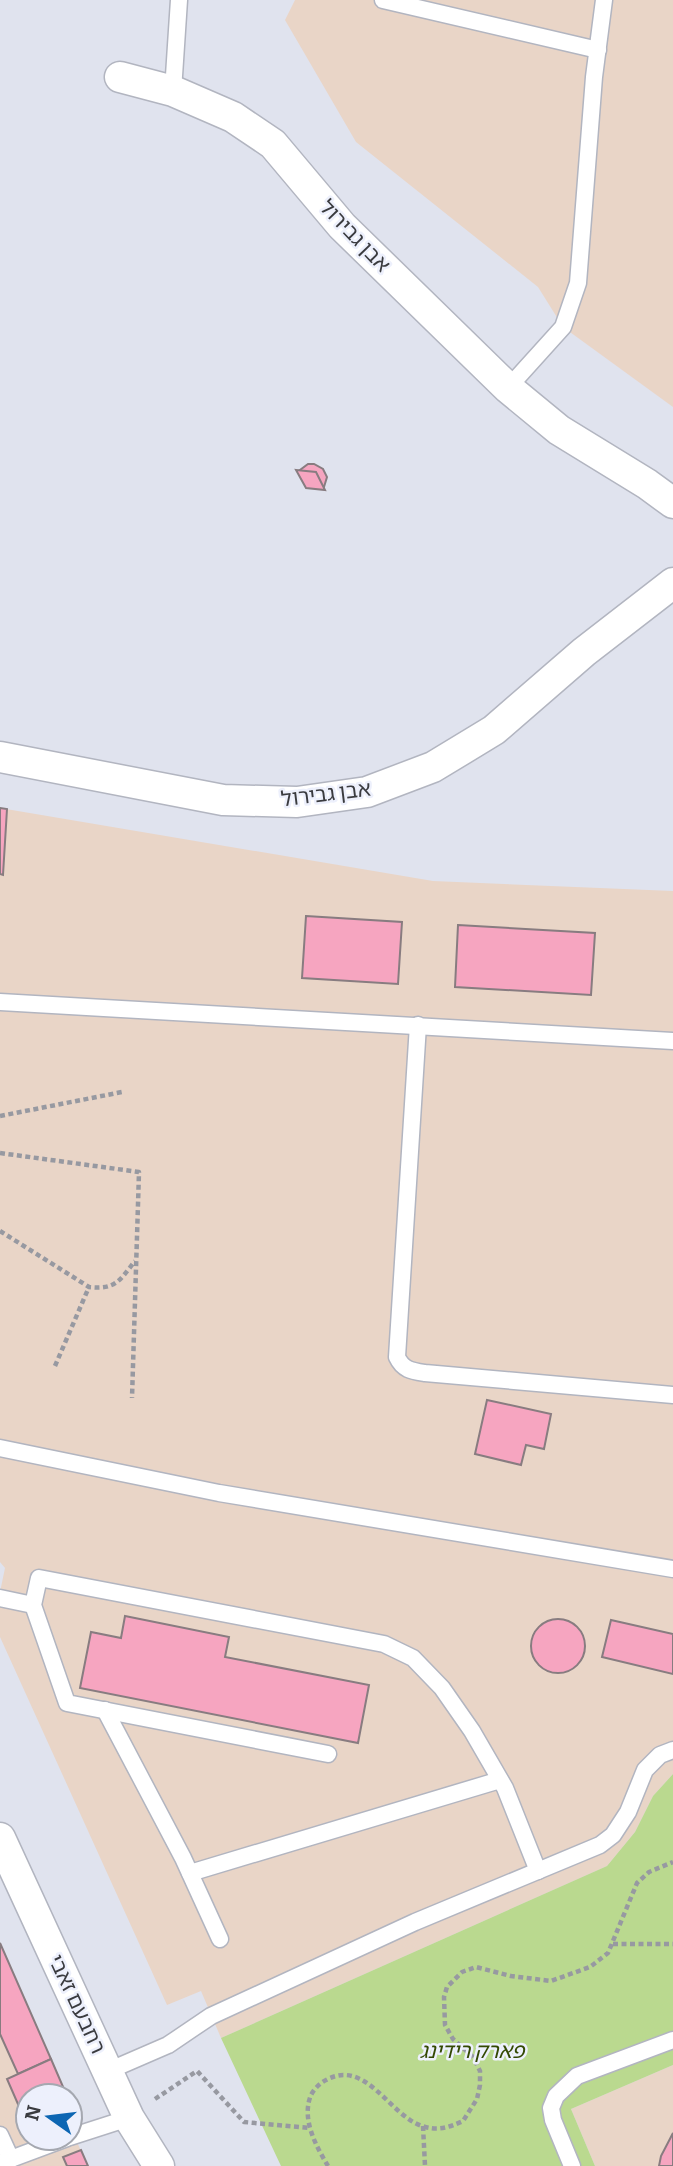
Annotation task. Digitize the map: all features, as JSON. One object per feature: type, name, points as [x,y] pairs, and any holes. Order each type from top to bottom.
[{"type":"street","name":"אבן גבירול","points":[[120,77],[173,91],[233,117],[273,144],[342,226],[508,388],[559,430],[673,503]]},
{"type":"street","name":"אבן גבירול","points":[[0,757],[223,800],[297,802],[367,792],[433,767],[494,730],[584,652],[673,583]]},
{"type":"street","name":"רחבעם זאבי","points":[[0,1838],[129,2118],[159,2166]]},
{"type":"lane","points":[[173,91],[179,0]]},
{"type":"lane","points":[[383,0],[598,50]]},
{"type":"lane","points":[[508,388],[563,327],[578,283],[604,0]]},
{"type":"lane","points":[[0,1002],[673,1041]]},
{"type":"lane","points":[[418,1025],[397,1357],[401,1366],[425,1373],[673,1395]]},
{"type":"lane","points":[[0,1448],[219,1493],[673,1569]]},
{"type":"lane","points":[[328,1754],[67,1703],[33,1605],[39,1578],[384,1644],[413,1658],[442,1688],[472,1731],[500,1780],[538,1871]]},
{"type":"lane","points":[[0,1598],[33,1605]]},
{"type":"lane","points":[[105,1710],[190,1873],[220,1939]]},
{"type":"lane","points":[[108,2071],[168,2045],[223,2011],[415,1922],[600,1845],[613,1835],[628,1812],[645,1770],[660,1755],[673,1751]]},
{"type":"lane","points":[[190,1873],[500,1780]]},
{"type":"lane","points":[[572,2166],[553,2120],[551,2108],[556,2096],[577,2076],[673,2040]]},
{"type":"lane","points":[[84,2132],[129,2118]]},
{"type":"lane","points":[[0,2135],[5,2161],[29,2152]]},
{"type":"path","points":[[0,1116],[122,1092]]},
{"type":"path","points":[[0,1153],[139,1172],[132,1398]]},
{"type":"path","points":[[0,1231],[89,1287],[105,1289],[120,1281],[136,1259]]},
{"type":"path","points":[[55,1366],[89,1287]]},
{"type":"path","points":[[328,2166],[310,2128],[307,2108],[312,2093],[321,2082],[343,2075],[368,2082],[410,2121],[423,2126],[437,2129],[463,2121],[471,2112],[479,2092],[480,2071],[473,2057],[453,2039],[445,2025],[444,1997],[447,1987],[462,1972],[476,1967],[511,1976],[551,1981],[590,1967],[608,1953],[637,1884],[649,1872],[673,1862]]},
{"type":"path","points":[[612,1944],[673,1944]]},
{"type":"path","points":[[129,2118],[197,2071],[244,2122],[310,2128]]},
{"type":"path","points":[[423,2126],[425,2166]]},
{"type":"shaded area","points":[[295,0],[673,0],[673,407],[563,327],[538,287],[356,142],[285,20]]},
{"type":"shaded area","points":[[0,808],[433,881],[673,891],[673,1774],[653,1796],[635,1832],[607,1866],[221,2038],[201,1991],[167,2005],[0,1637],[0,1592],[5,1568],[0,1562]]},
{"type":"shaded area","points":[[0,1943],[61,2082],[14,2082],[14,2152],[82,2152],[88,2166],[0,2166]]},
{"type":"shaded area","points":[[673,2065],[673,2166],[595,2166],[571,2109]]},
{"type":"green space","name":"פארק רידינג","points":[[673,1774],[673,2065],[571,2109],[595,2166],[281,2166],[221,2038],[607,1866],[635,1832],[653,1796]]},
{"type":"building","points":[[308,464],[323,469],[327,477],[324,487],[300,470]]},
{"type":"building","points":[[296,470],[316,472],[325,490],[306,488]]},
{"type":"building","points":[[0,808],[7,809],[3,875],[0,874]]},
{"type":"building","points":[[306,916],[402,922],[398,984],[302,978]]},
{"type":"building","points":[[458,925],[595,933],[591,995],[455,987]]},
{"type":"building","points":[[487,1400],[551,1414],[544,1449],[526,1445],[521,1465],[475,1454]]},
{"type":"building","points":[[125,1616],[229,1637],[225,1657],[369,1685],[358,1743],[80,1688],[91,1632],[121,1638]]},
{"type":"building","points":[[563,1619],[573,1623],[581,1631],[585,1646],[581,1661],[573,1669],[553,1673],[543,1669],[535,1661],[531,1641],[535,1631],[543,1623]]},
{"type":"building","points":[[611,1620],[673,1634],[673,1674],[602,1657]]},
{"type":"building","points":[[0,1943],[51,2059],[18,2074],[0,2034]]},
{"type":"building","points":[[51,2059],[61,2082],[14,2082],[14,2095],[7,2079]]},
{"type":"building","points":[[673,2133],[673,2166],[659,2166],[661,2156]]},
{"type":"building","points":[[82,2152],[88,2166],[67,2166],[63,2157]]}]
